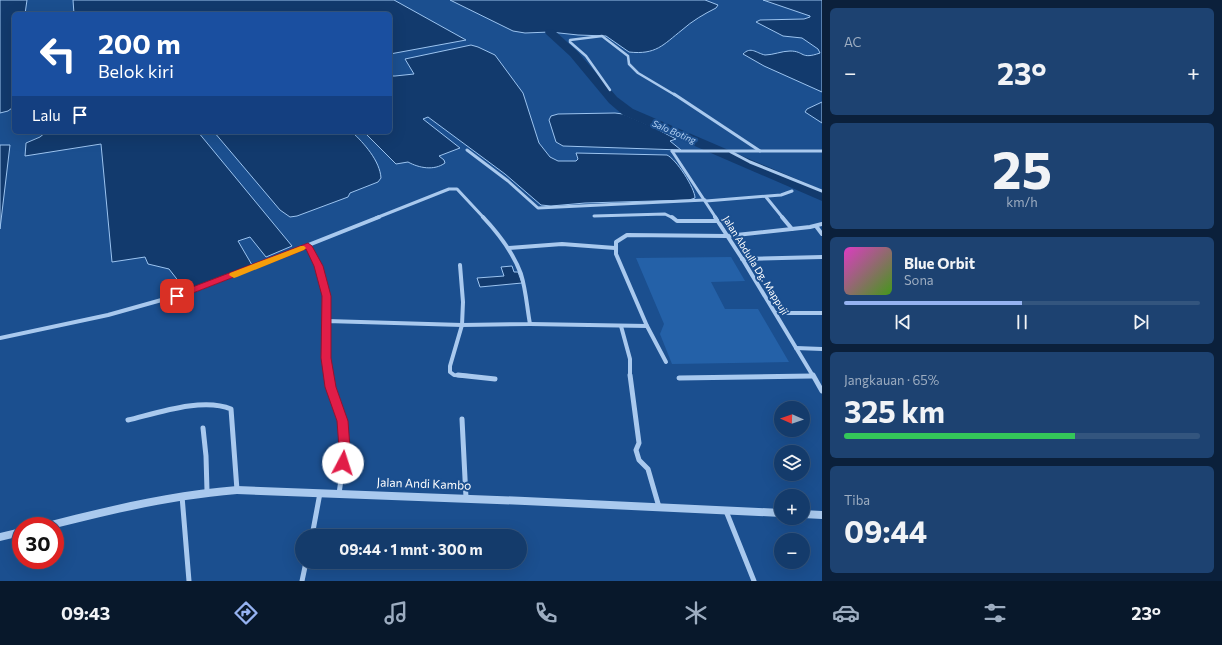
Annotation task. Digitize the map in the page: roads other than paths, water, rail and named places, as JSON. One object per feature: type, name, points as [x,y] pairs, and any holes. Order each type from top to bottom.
[{"type":"street","points":[[610,90],[586,56],[570,42],[570,40],[595,36],[604,37],[628,56],[631,66],[638,73],[685,101],[760,151]]},
{"type":"street","points":[[467,150],[508,181],[538,208],[766,197],[790,193],[792,191]]},
{"type":"street","name":"Jalan Abdulla Dg. Mappuji","points":[[729,151],[672,151],[776,313],[812,376],[822,390]]},
{"type":"street","points":[[729,151],[822,151]]},
{"type":"street","points":[[729,151],[750,162],[822,191]]},
{"type":"street","points":[[0,338],[52,328],[190,292],[449,189],[459,191],[490,224],[508,248],[521,275],[530,324]]},
{"type":"street","points":[[766,197],[792,229]]},
{"type":"street","points":[[594,216],[665,214],[671,216],[677,221],[718,221]]},
{"type":"street","points":[[666,362],[647,326],[616,254],[616,242],[620,238],[633,234],[727,236],[816,226],[822,224]]},
{"type":"street","points":[[816,226],[822,234]]},
{"type":"street","points":[[508,248],[533,245],[588,244],[615,248]]},
{"type":"street","points":[[308,246],[315,256],[324,281],[327,296],[326,358],[330,387],[342,421],[345,448],[339,494]]},
{"type":"street","points":[[742,259],[822,258]]},
{"type":"street","points":[[460,265],[463,302],[462,325],[450,366],[450,372],[454,375],[495,379]]},
{"type":"street","points":[[776,313],[822,313]]},
{"type":"street","points":[[327,321],[462,325],[530,324],[647,326]]},
{"type":"street","points":[[621,326],[630,359],[630,384],[639,443],[636,450],[639,460],[648,469],[659,507]]},
{"type":"street","points":[[796,348],[822,349]]},
{"type":"street","points":[[679,378],[812,376]]},
{"type":"street","points":[[128,420],[199,405],[218,404],[228,406],[231,409],[237,490]]},
{"type":"street","points":[[462,419],[466,498]]},
{"type":"street","points":[[203,428],[206,456],[207,491]]},
{"type":"street","name":"Jalan Andi Kambo","points":[[64,522],[182,495],[207,491],[237,490],[466,498],[774,513]]},
{"type":"street","points":[[313,529],[320,493]]},
{"type":"street","points":[[182,495],[189,581]]},
{"type":"street","points":[[726,510],[754,581]]},
{"type":"street","points":[[810,514],[822,515]]},
{"type":"street","points":[[0,537],[12,534]]},
{"type":"street","points":[[302,581],[305,569]]},
{"type":"waterway","name":"Salo Boting","points":[[550,32],[574,54],[613,100],[628,112],[822,196]]}]
